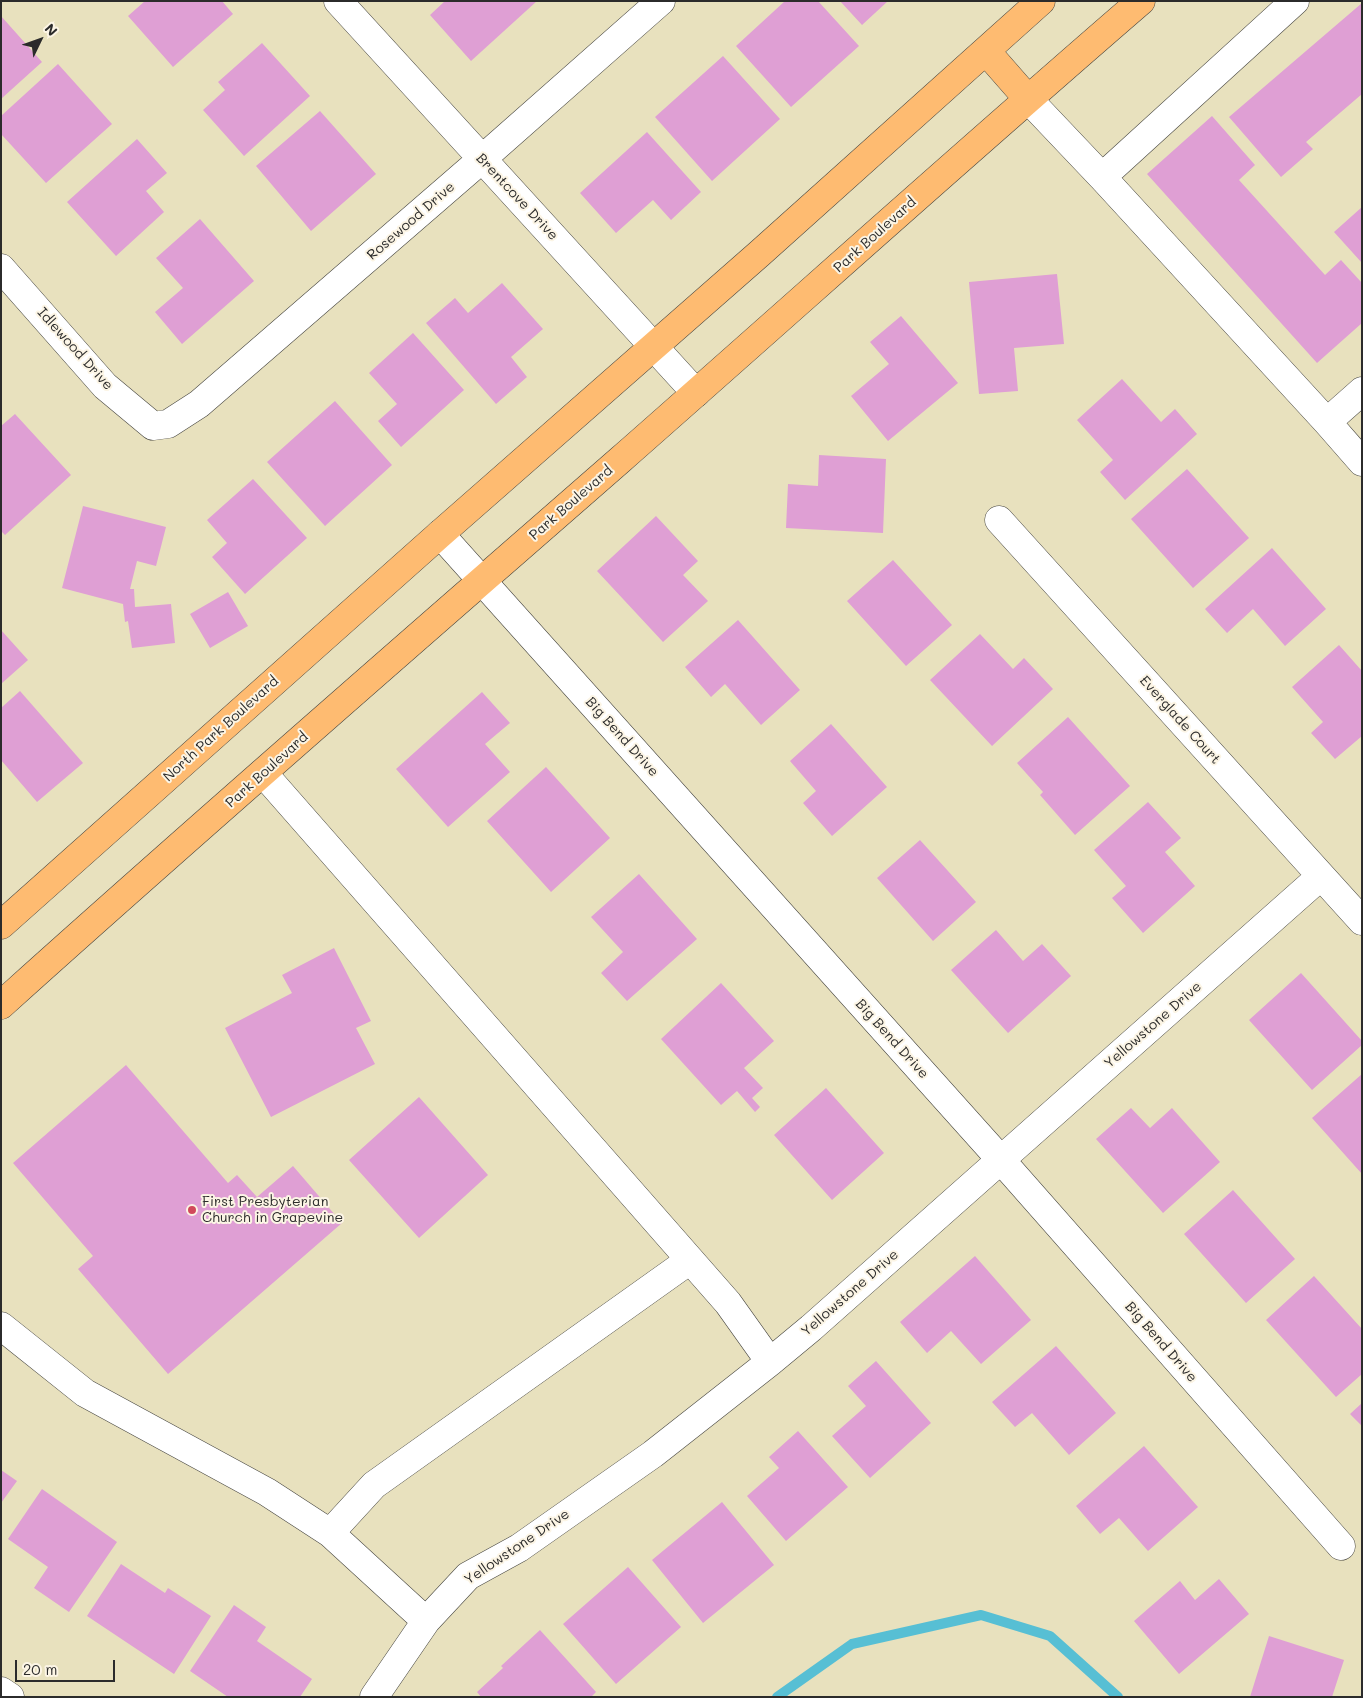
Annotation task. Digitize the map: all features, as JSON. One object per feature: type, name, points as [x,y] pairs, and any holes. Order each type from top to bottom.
[{"type":"main road","points":[[440,534],[1041,1]]},
{"type":"main road","name":"Park Boulevard","points":[[1,1006],[1028,99],[1142,1]]},
{"type":"main road","points":[[986,51],[1028,99]]},
{"type":"main road","name":"North Park Boulevard","points":[[4,916],[440,534]]},
{"type":"street","name":"Brentcove Drive","points":[[338,1],[696,393]]},
{"type":"street","name":"Rosewood Drive","points":[[153,426],[168,424],[199,404],[661,1]]},
{"type":"street","points":[[1102,177],[1295,1]]},
{"type":"street","points":[[1028,99],[1102,177],[1362,462]]},
{"type":"street","name":"Idlewood Drive","points":[[1,268],[105,386],[153,426]]},
{"type":"street","points":[[1327,422],[1362,391]]},
{"type":"street","name":"Everglade Court","points":[[999,520],[1362,921]]},
{"type":"street","name":"Big Bend Drive","points":[[440,534],[1001,1160],[1341,1546]]},
{"type":"street","points":[[263,773],[728,1303],[770,1362]]},
{"type":"street","name":"Yellowstone Drive","points":[[374,1697],[426,1622],[468,1576],[519,1548],[645,1459],[770,1362],[811,1328],[1322,876]]},
{"type":"street","points":[[330,1533],[374,1485],[690,1260]]},
{"type":"street","points":[[1,1326],[85,1393],[267,1492],[330,1533],[426,1622]]},
{"type":"street","points":[[1,1691],[10,1697]]},
{"type":"building","points":[[145,1],[222,1],[233,14],[173,67],[128,16]]},
{"type":"building","points":[[445,1],[537,1],[471,61],[430,15]]},
{"type":"building","points":[[785,1],[818,1],[859,46],[791,107],[736,46]]},
{"type":"building","points":[[840,1],[888,1],[862,25]]},
{"type":"building","points":[[1362,3],[1362,94],[1306,142],[1313,149],[1281,177],[1229,117]]},
{"type":"building","points":[[1,16],[42,62],[1,99]]},
{"type":"building","points":[[262,43],[310,96],[244,156],[203,110],[225,90],[218,82]]},
{"type":"building","points":[[723,56],[780,119],[712,181],[655,117]]},
{"type":"building","points":[[58,64],[112,124],[46,183],[1,134],[1,116]]},
{"type":"building","points":[[320,111],[376,174],[311,231],[256,166]]},
{"type":"building","points":[[1212,116],[1255,165],[1239,180],[1325,275],[1341,260],[1362,283],[1362,323],[1317,363],[1147,174]]},
{"type":"building","points":[[647,132],[701,192],[671,220],[653,200],[616,233],[580,193]]},
{"type":"building","points":[[137,139],[167,173],[146,191],[164,212],[116,256],[67,202]]},
{"type":"building","points":[[1362,207],[1362,263],[1334,232]]},
{"type":"building","points":[[200,219],[254,281],[182,344],[155,312],[183,288],[156,258]]},
{"type":"building","points":[[1057,274],[1064,344],[1014,348],[1018,391],[979,394],[969,282]]},
{"type":"building","points":[[502,283],[543,329],[511,357],[527,377],[496,404],[426,323],[455,298],[468,313]]},
{"type":"building","points":[[901,316],[958,383],[888,441],[851,396],[889,364],[870,342]]},
{"type":"building","points":[[413,333],[464,390],[401,447],[378,421],[397,404],[369,373]]},
{"type":"building","points":[[1122,379],[1161,422],[1175,409],[1197,434],[1125,500],[1100,472],[1113,460],[1077,420]]},
{"type":"building","points":[[335,401],[392,465],[325,526],[267,462]]},
{"type":"building","points":[[15,414],[71,475],[5,535],[1,531],[1,426]]},
{"type":"building","points":[[819,455],[886,459],[883,533],[786,528],[788,484],[818,486]]},
{"type":"building","points":[[1187,469],[1249,538],[1193,588],[1131,519]]},
{"type":"building","points":[[253,479],[307,538],[245,594],[212,557],[227,543],[207,520]]},
{"type":"building","points":[[83,506],[166,527],[156,566],[137,561],[130,589],[134,589],[135,607],[171,604],[175,643],[132,648],[128,621],[125,622],[123,604],[62,588]]},
{"type":"building","points":[[656,516],[698,561],[683,575],[708,601],[663,642],[597,571]]},
{"type":"building","points":[[1272,548],[1326,609],[1285,646],[1253,609],[1227,633],[1205,609]]},
{"type":"building","points":[[893,560],[952,625],[906,666],[847,601]]},
{"type":"building","points":[[228,592],[248,626],[210,648],[190,614]]},
{"type":"building","points":[[738,620],[800,690],[761,725],[725,684],[711,697],[685,667]]},
{"type":"building","points":[[1,630],[28,660],[1,684]]},
{"type":"building","points":[[980,634],[1013,669],[1024,658],[1053,689],[992,746],[930,680]]},
{"type":"building","points":[[1339,645],[1362,671],[1362,736],[1335,759],[1311,733],[1323,722],[1292,687]]},
{"type":"building","points":[[20,691],[83,763],[37,802],[1,760],[1,708]]},
{"type":"building","points":[[482,692],[510,723],[485,744],[510,772],[448,827],[396,769]]},
{"type":"building","points":[[1068,717],[1130,786],[1075,835],[1040,795],[1043,792],[1017,763]]},
{"type":"building","points":[[831,724],[887,787],[832,836],[803,803],[816,791],[790,761]]},
{"type":"building","points":[[546,767],[610,838],[551,892],[487,821]]},
{"type":"building","points":[[1148,802],[1181,838],[1165,852],[1195,886],[1143,933],[1112,898],[1126,886],[1094,850]]},
{"type":"building","points":[[920,840],[976,902],[933,941],[877,878]]},
{"type":"building","points":[[639,874],[697,939],[627,1001],[601,973],[623,952],[591,917]]},
{"type":"building","points":[[996,930],[1023,961],[1042,944],[1071,976],[1008,1033],[951,970]]},
{"type":"building","points":[[334,948],[371,1021],[356,1028],[375,1064],[271,1117],[225,1028],[292,993],[282,975]]},
{"type":"building","points":[[1301,973],[1362,1041],[1362,1045],[1312,1090],[1249,1020]]},
{"type":"building","points":[[721,983],[774,1041],[744,1068],[763,1088],[752,1098],[760,1107],[755,1112],[737,1091],[721,1105],[661,1039]]},
{"type":"building","name":"First Presbyterian Church in Grapevine","points":[[126,1065],[228,1183],[237,1175],[257,1197],[293,1166],[342,1223],[168,1374],[78,1269],[93,1256],[13,1163]]},
{"type":"building","points":[[1362,1074],[1362,1174],[1312,1118]]},
{"type":"building","points":[[826,1088],[884,1153],[832,1200],[774,1135]]},
{"type":"building","points":[[419,1097],[488,1175],[419,1238],[349,1160]]},
{"type":"building","points":[[1131,1108],[1150,1128],[1172,1108],[1220,1162],[1163,1213],[1096,1139]]},
{"type":"building","points":[[1233,1190],[1295,1259],[1246,1303],[1184,1234]]},
{"type":"building","points":[[975,1256],[1031,1320],[981,1364],[951,1331],[927,1353],[900,1322]]},
{"type":"building","points":[[1314,1276],[1362,1329],[1362,1374],[1336,1397],[1266,1320]]},
{"type":"building","points":[[1056,1346],[1116,1413],[1069,1455],[1032,1413],[1015,1427],[992,1402]]},
{"type":"building","points":[[876,1361],[931,1423],[870,1478],[832,1436],[866,1406],[848,1386]]},
{"type":"building","points":[[1362,1403],[1362,1426],[1350,1414]]},
{"type":"building","points":[[798,1431],[848,1487],[786,1541],[747,1496],[779,1468],[769,1457]]},
{"type":"building","points":[[1144,1446],[1198,1507],[1148,1551],[1119,1518],[1100,1534],[1076,1506]]},
{"type":"building","points":[[1,1470],[17,1481],[1,1503]]},
{"type":"building","points":[[42,1489],[117,1542],[69,1612],[34,1588],[48,1567],[8,1539]]},
{"type":"building","points":[[722,1502],[774,1565],[703,1623],[652,1560]]},
{"type":"building","points":[[121,1564],[165,1593],[168,1588],[211,1616],[174,1674],[87,1616]]},
{"type":"building","points":[[628,1567],[681,1627],[616,1684],[563,1624]]},
{"type":"building","points":[[1219,1579],[1249,1614],[1179,1674],[1134,1621],[1180,1581],[1195,1600]]},
{"type":"building","points":[[234,1605],[266,1627],[257,1641],[312,1679],[300,1697],[228,1697],[190,1671]]},
{"type":"building","points":[[540,1630],[596,1692],[591,1697],[481,1697],[477,1692],[503,1668],[501,1666]]},
{"type":"building","points":[[1269,1636],[1344,1660],[1332,1697],[1250,1697]]},
{"type":"waterway","points":[[777,1697],[852,1644],[981,1615],[1050,1636],[1118,1697]]},
{"type":"place","name":"First Presbyterian Church in Grapevine","points":[[192,1210]]}]
